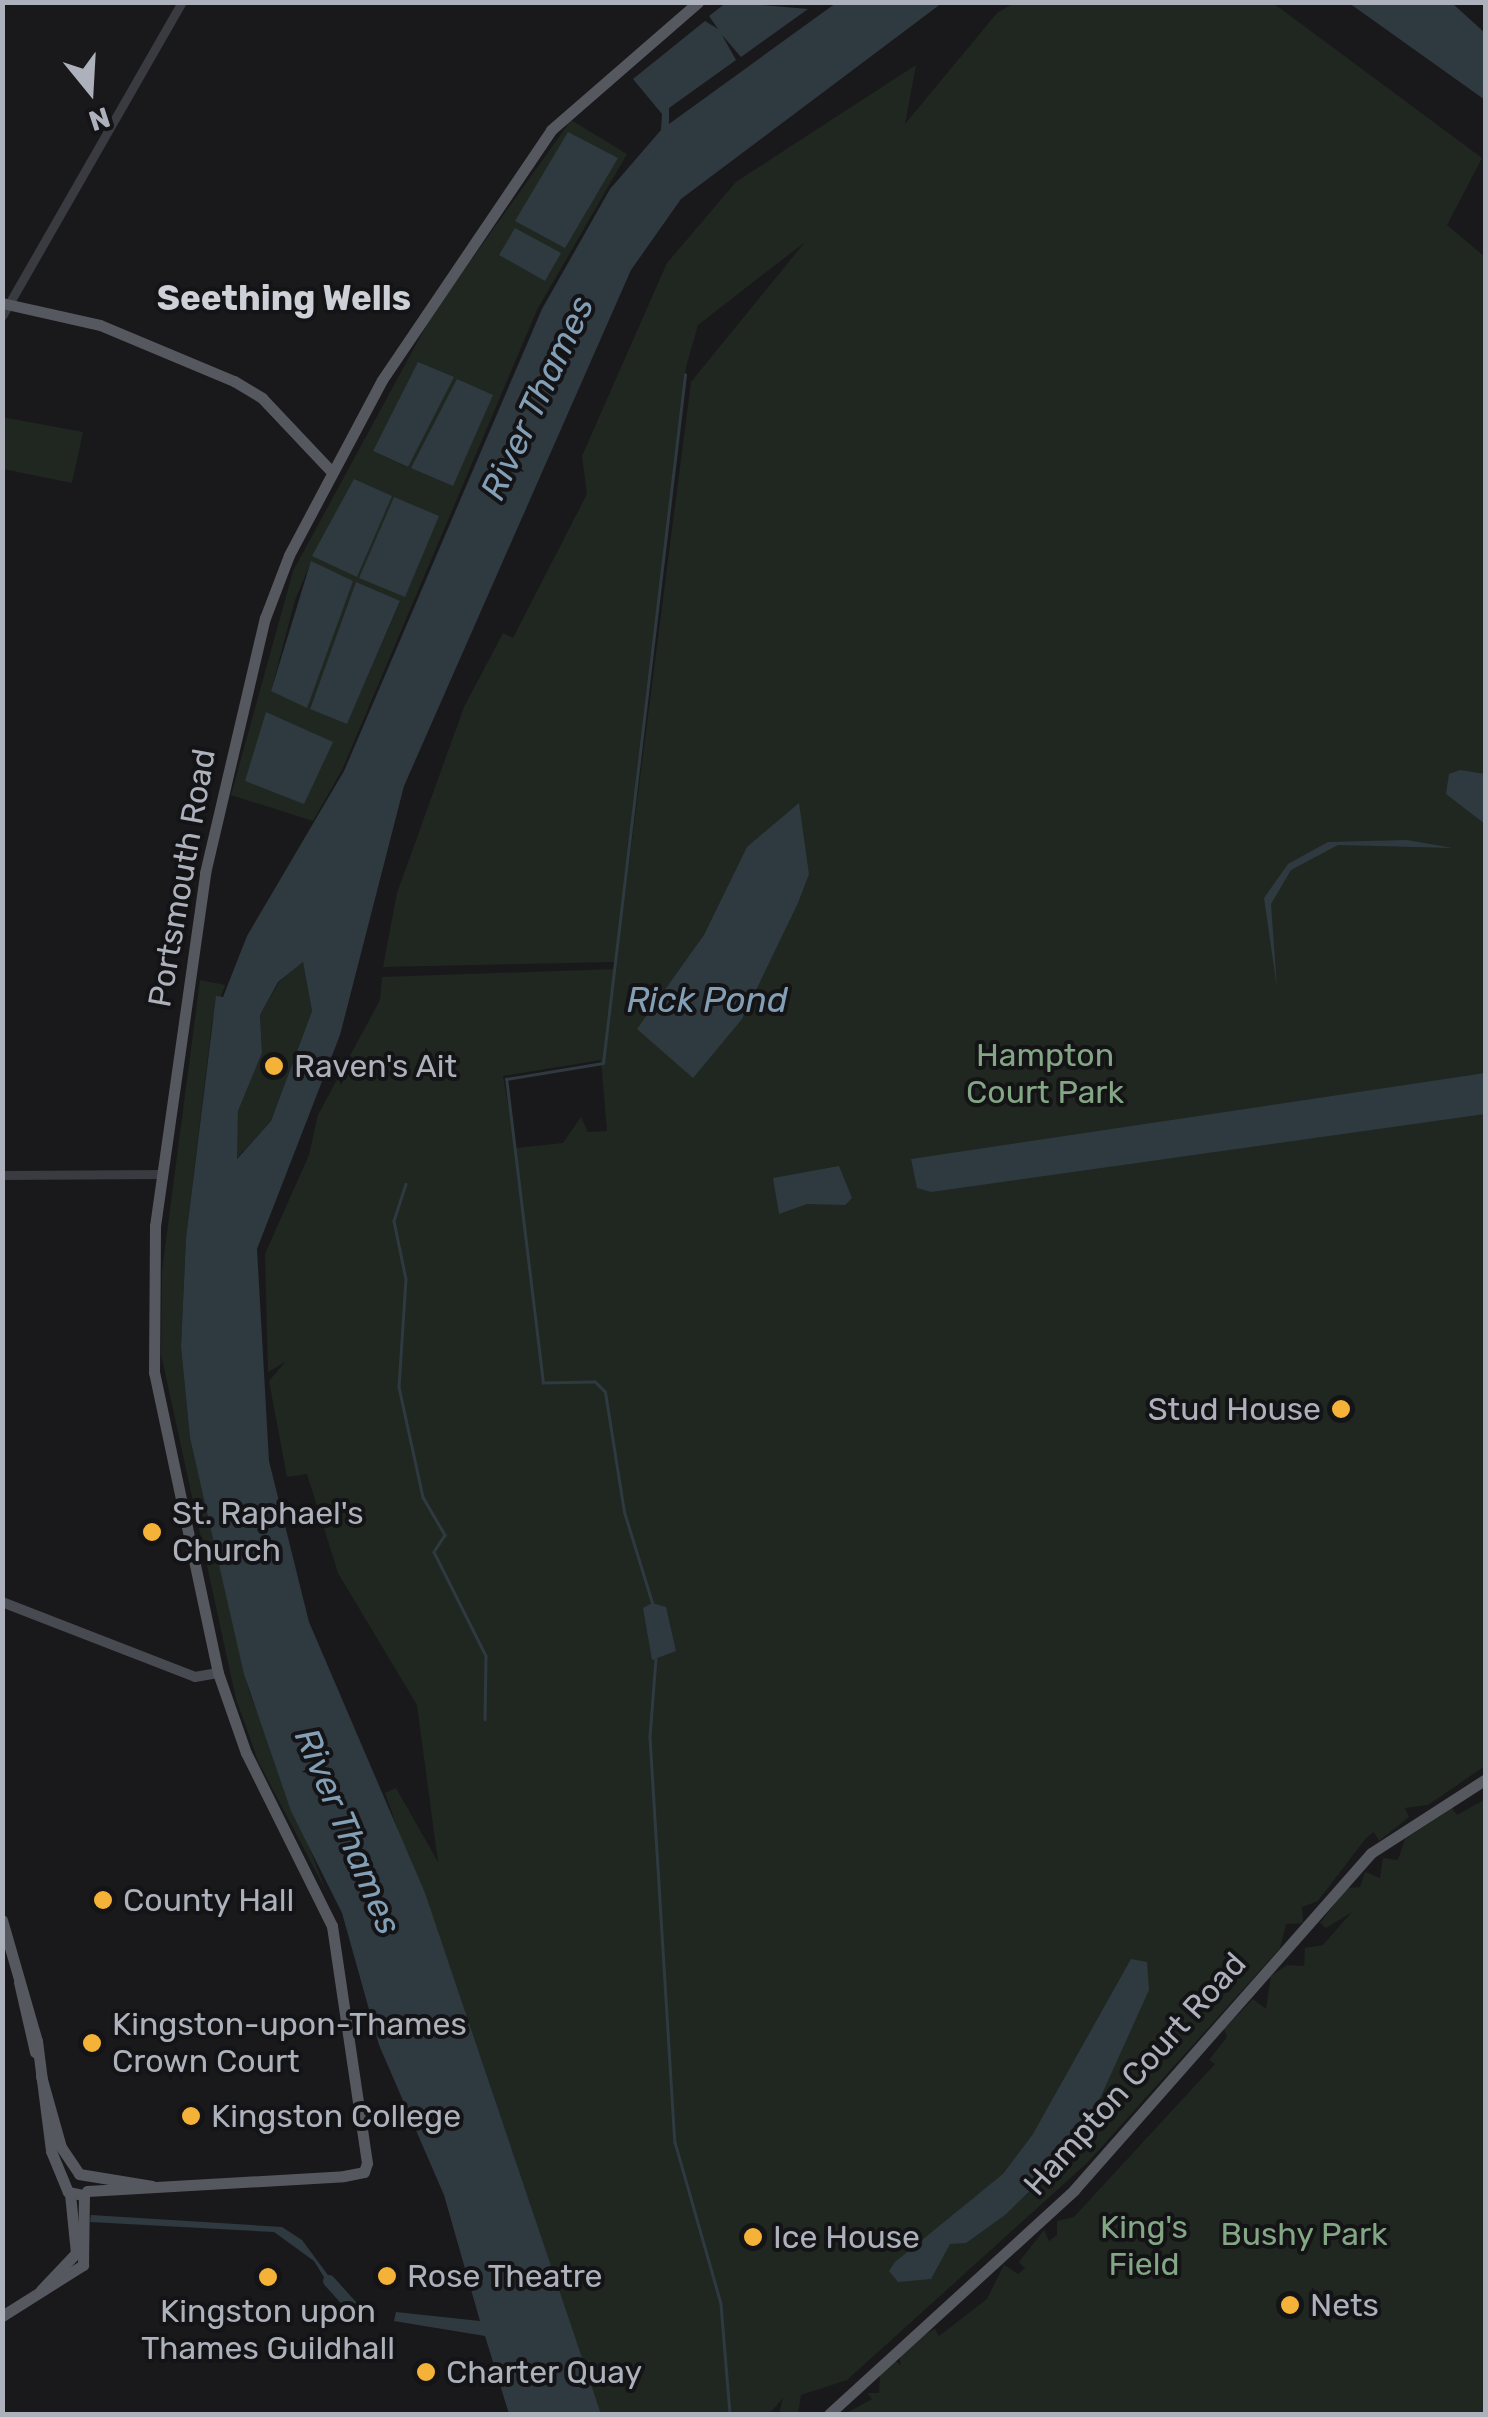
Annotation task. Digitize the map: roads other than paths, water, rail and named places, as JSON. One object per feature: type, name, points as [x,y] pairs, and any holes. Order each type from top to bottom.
[{"type":"main road","name":"Portsmouth Road","points":[[85,2185],[161,2188],[364,2172],[368,2156],[332,1924],[246,1753],[218,1673],[154,1372],[161,1174],[224,778],[265,618],[331,471],[452,266],[532,155],[582,99],[698,2]]},
{"type":"main road","points":[[4,308],[100,325],[224,376],[262,398],[331,471]]},
{"type":"main road","points":[[2,1602],[194,1676],[218,1673]]},
{"type":"main road","name":"Hampton Court Road","points":[[830,2414],[1074,2190],[1371,1853],[1486,1779]]},
{"type":"main road","points":[[2,1920],[61,2147],[85,2185],[84,2265],[2,2316]]},
{"type":"main road","points":[[30,2301],[73,2260],[67,2189],[42,2117],[40,2072]]},
{"type":"main road","points":[[67,2189],[85,2185]]},
{"type":"main road","points":[[67,2189],[85,2185]]},
{"type":"street","points":[[4,308],[182,2]]},
{"type":"street","points":[[2,1175],[161,1174]]},
{"type":"water","name":"River Thames","points":[[727,2],[808,9],[741,57],[722,35],[736,60],[669,108],[669,124],[836,3],[942,3],[681,199],[631,270],[404,786],[340,1035],[257,1249],[269,1461],[309,1622],[425,1893],[601,2414],[509,2414],[485,2336],[394,2321],[396,2312],[480,2321],[444,2195],[379,2045],[342,1913],[291,1811],[244,1674],[190,1438],[181,1347],[186,1238],[216,996],[223,997],[247,936],[344,771],[542,309],[610,189],[661,130],[662,114],[633,79],[705,21],[718,29],[709,16]],"holes":[[[303,962],[312,1011],[271,1121],[237,1159],[238,1111],[262,1053],[260,1015],[278,982]]]},
{"type":"water","points":[[1349,3],[1452,3],[1485,33],[1485,100]]},
{"type":"water","points":[[568,132],[618,158],[565,248],[515,221]]},
{"type":"water","points":[[515,228],[561,253],[545,281],[499,255]]},
{"type":"water","points":[[418,362],[454,377],[408,467],[373,451]]},
{"type":"water","points":[[457,379],[493,395],[453,486],[411,468]]},
{"type":"water","points":[[354,479],[392,496],[357,577],[312,556]]},
{"type":"water","points":[[394,497],[439,516],[405,597],[359,578]]},
{"type":"water","points":[[311,561],[353,581],[307,708],[271,691]]},
{"type":"water","points":[[356,582],[400,601],[347,724],[310,709]]},
{"type":"water","points":[[266,712],[333,742],[304,804],[245,781]]},
{"type":"water","points":[[1460,770],[1485,774],[1485,824],[1446,794],[1449,774]]},
{"type":"water","name":"Rick Pond","points":[[799,803],[809,874],[798,903],[742,1019],[693,1078],[637,1029],[704,935],[747,847]]},
{"type":"water","points":[[1407,840],[1453,848],[1338,845],[1291,870],[1271,904],[1277,988],[1264,898],[1288,864],[1328,842]]},
{"type":"water","points":[[1485,1073],[1485,1114],[931,1192],[917,1188],[911,1159]]},
{"type":"water","points":[[839,1166],[852,1198],[845,1205],[807,1204],[779,1214],[773,1178]]},
{"type":"water","points":[[652,1603],[666,1607],[676,1651],[652,1660],[643,1608]]},
{"type":"water","points":[[1131,1959],[1147,1962],[1149,1990],[1083,2136],[1061,2147],[1054,2167],[1005,2215],[966,2243],[950,2244],[931,2279],[898,2282],[889,2271],[895,2262],[1003,2174],[1033,2134]]},
{"type":"water","points":[[91,2215],[282,2227],[302,2240],[333,2282],[330,2287],[314,2261],[274,2232],[90,2222]]},
{"type":"waterway","points":[[652,1603],[624,1512],[605,1392],[595,1382],[543,1383],[506,1079],[603,1063],[685,375]]},
{"type":"waterway","points":[[406,1184],[394,1221],[406,1279],[399,1387],[423,1497],[445,1535],[434,1552],[486,1656],[485,1719]]},
{"type":"waterway","points":[[656,1659],[650,1737],[675,2142],[721,2304],[730,2414]]},
{"type":"waterway","points":[[329,2281],[354,2309]]},
{"type":"place","name":"Raven's Ait","points":[[274,1066]]},
{"type":"place","name":"Stud House","points":[[1341,1409]]},
{"type":"place","name":"St. Raphael's Church","points":[[152,1532]]},
{"type":"place","name":"County Hall","points":[[103,1900]]},
{"type":"place","name":"Kingston-upon-Thames Crown Court","points":[[92,2043]]},
{"type":"place","name":"Kingston College","points":[[191,2116]]},
{"type":"place","name":"Ice House","points":[[753,2237]]},
{"type":"place","name":"Rose Theatre","points":[[387,2276]]},
{"type":"place","name":"Kingston upon Thames Guildhall","points":[[268,2277]]},
{"type":"place","name":"Nets","points":[[1290,2305]]},
{"type":"place","name":"Charter Quay","points":[[426,2372]]},
{"type":"district","name":"Seething Wells","points":[[284,298]]},
{"type":"park label","name":"Hampton Court Park","points":[[1045,1074]]},
{"type":"park label","name":"Bushy Park","points":[[1304,2234]]},
{"type":"park label","name":"King's Field","points":[[1144,2246]]}]
